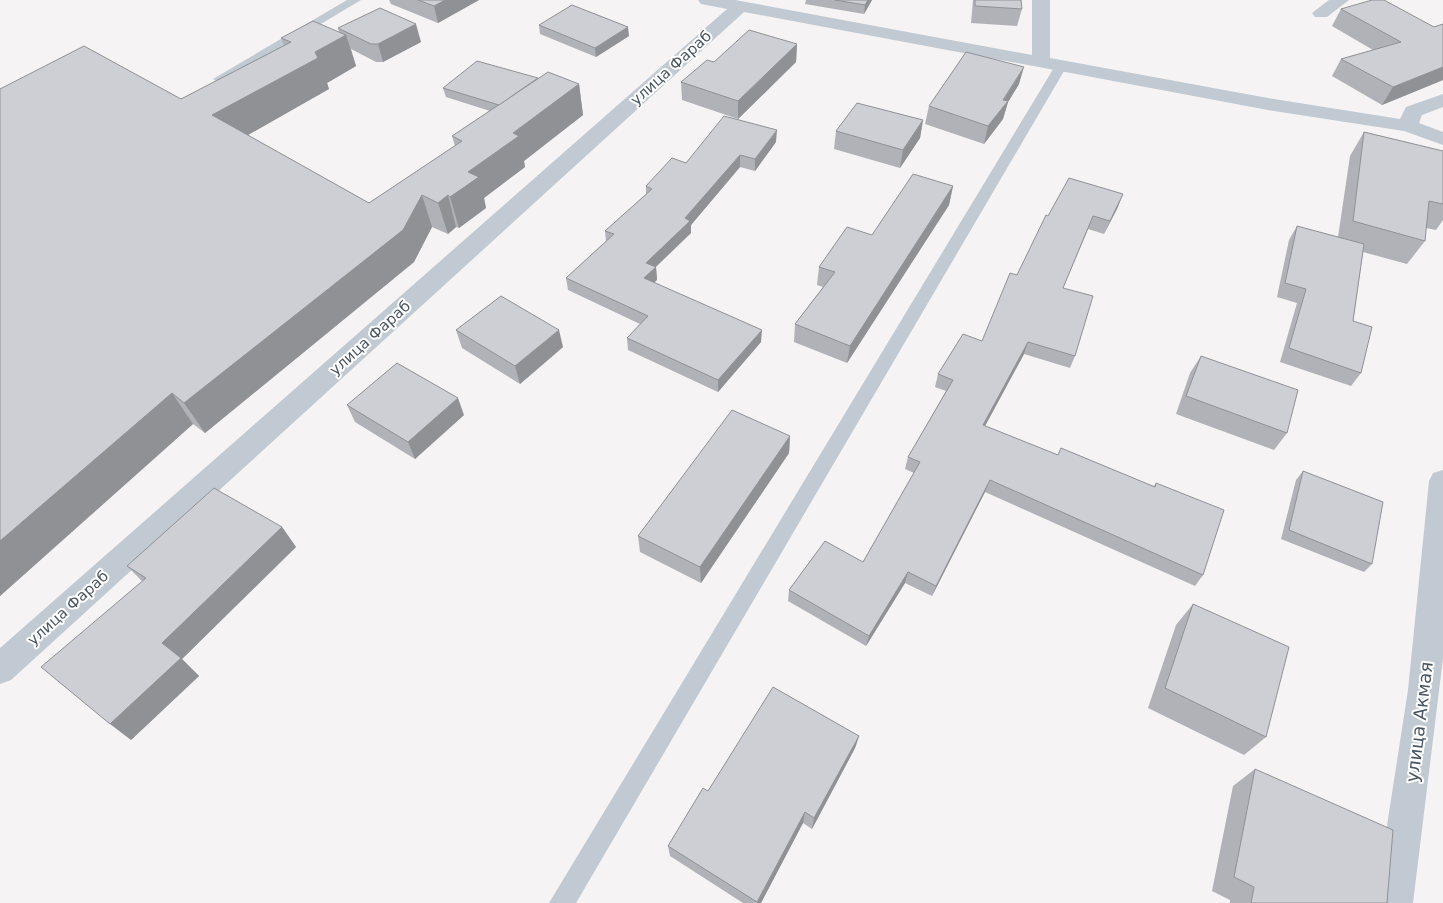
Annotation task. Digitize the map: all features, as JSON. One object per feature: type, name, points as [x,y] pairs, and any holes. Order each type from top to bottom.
[{"type":"street","points":[[707,0],[1274,105],[1408,126],[1443,139]]},
{"type":"street","points":[[1041,0],[1041,62]]},
{"type":"street","points":[[1321,13],[1340,0]]},
{"type":"street","name":"улица Фараб","points":[[0,669],[739,7]]},
{"type":"street","points":[[1408,126],[1413,111],[1443,100]]},
{"type":"street","name":"улица Акмая","points":[[1394,903],[1424,690],[1443,481]]},
{"type":"lane","points":[[219,79],[355,0]]},
{"type":"lane","points":[[562,903],[1061,66]]},
{"type":"building","points":[[418,0],[445,0],[434,6]]},
{"type":"building","points":[[835,0],[868,0],[865,5]]},
{"type":"building","points":[[975,0],[1021,0],[1022,9],[975,6]]},
{"type":"building","points":[[1372,0],[1384,0],[1434,27],[1443,24],[1443,67],[1393,87],[1341,59],[1401,42],[1341,9]]},
{"type":"building","points":[[572,5],[628,27],[595,48],[539,25]]},
{"type":"building","points":[[380,8],[416,24],[378,44],[371,44],[338,28]]},
{"type":"building","points":[[313,21],[346,35],[315,52],[318,58],[212,115],[369,203],[462,141],[452,136],[548,72],[579,84],[513,133],[519,136],[468,172],[479,177],[438,203],[422,195],[403,230],[184,403],[172,393],[0,541],[0,89],[84,46],[181,99],[291,42],[281,38]]},
{"type":"building","points":[[749,30],[797,44],[738,101],[681,82],[707,60],[714,62]]},
{"type":"building","points":[[966,52],[1024,67],[1003,100],[1008,101],[988,126],[929,106]]},
{"type":"building","points":[[477,61],[538,78],[499,105],[443,88]]},
{"type":"building","points":[[857,103],[923,120],[903,150],[836,131]]},
{"type":"building","points":[[724,116],[777,130],[755,159],[740,155],[685,218],[690,221],[646,263],[656,267],[644,278],[762,330],[718,380],[627,338],[648,316],[566,278],[614,234],[605,231],[652,189],[646,186],[672,158],[686,163]]},
{"type":"building","points":[[1364,132],[1443,151],[1443,204],[1429,201],[1425,241],[1353,221]]},
{"type":"building","points":[[913,174],[953,186],[850,346],[795,324],[835,272],[819,267],[847,227],[872,235]]},
{"type":"building","points":[[1069,178],[1123,194],[1110,221],[1093,216],[1063,288],[1093,296],[1075,356],[1028,342],[983,425],[1058,455],[1061,448],[1155,487],[1156,483],[1224,510],[1203,575],[990,480],[936,586],[908,572],[869,636],[789,590],[825,541],[863,562],[920,462],[908,457],[953,380],[938,374],[963,334],[982,341],[1010,273],[1017,275],[1046,215],[1048,216]]},
{"type":"building","points":[[1297,226],[1364,244],[1353,321],[1372,327],[1361,373],[1289,348],[1306,289],[1285,283]]},
{"type":"building","points":[[501,296],[559,330],[515,366],[456,330]]},
{"type":"building","points":[[1201,356],[1298,390],[1287,433],[1186,396]]},
{"type":"building","points":[[397,363],[458,398],[408,442],[347,405]]},
{"type":"building","points":[[732,410],[790,436],[700,567],[638,536]]},
{"type":"building","points":[[1303,471],[1383,502],[1372,564],[1289,530]]},
{"type":"building","points":[[214,488],[282,527],[162,643],[181,658],[110,724],[41,667],[146,578],[127,566]]},
{"type":"building","points":[[1193,604],[1289,647],[1266,737],[1165,688]]},
{"type":"building","points":[[773,687],[859,736],[814,818],[805,812],[757,902],[668,846],[703,788],[708,791]]},
{"type":"building","points":[[1255,769],[1393,830],[1387,903],[1251,903],[1254,887],[1234,877]]}]
